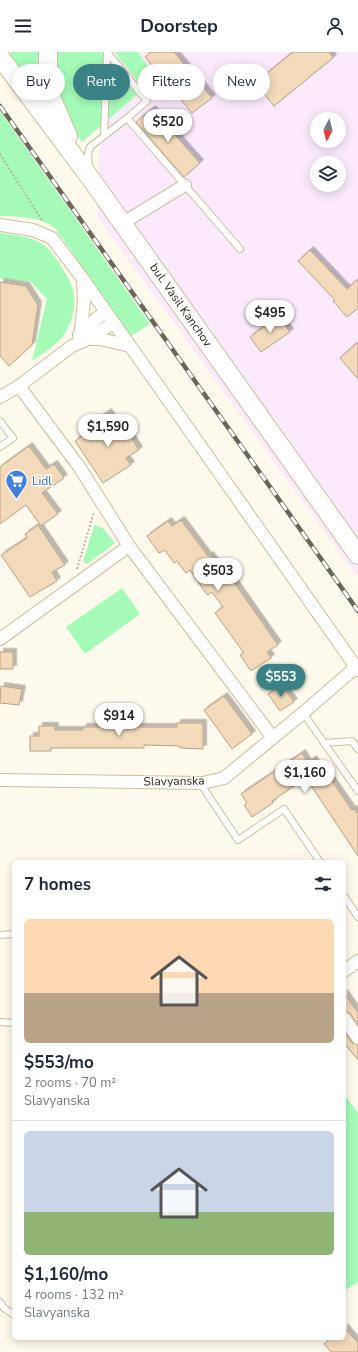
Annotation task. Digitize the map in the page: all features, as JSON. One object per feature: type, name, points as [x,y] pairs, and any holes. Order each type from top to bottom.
[{"type":"main road","points":[[0,57],[4,52]]},
{"type":"main road","points":[[48,52],[48,70],[52,99],[87,173]]},
{"type":"main road","name":"bul. Vasil Kanchov","points":[[0,57],[123,223],[358,555]]},
{"type":"street","points":[[123,223],[185,185]]},
{"type":"street","points":[[0,225],[33,230],[52,238],[83,279],[357,668]]},
{"type":"street","points":[[83,279],[84,335]]},
{"type":"street","points":[[0,397],[19,386],[72,346],[105,312]]},
{"type":"street","points":[[84,335],[113,323]]},
{"type":"street","points":[[84,335],[130,346]]},
{"type":"street","points":[[19,386],[80,468],[130,546],[273,738]]},
{"type":"street","points":[[0,639],[130,546]]},
{"type":"street","name":"Slavyanska","points":[[0,780],[200,783],[224,778],[357,668]]},
{"type":"street","points":[[346,970],[358,961]]},
{"type":"street","points":[[346,1021],[358,1038]]},
{"type":"lane","points":[[104,136],[107,52]]},
{"type":"lane","points":[[87,173],[88,153],[90,147],[147,101],[107,52]]},
{"type":"lane","points":[[127,118],[240,249]]},
{"type":"lane","points":[[0,421],[13,438],[0,447]]},
{"type":"lane","points":[[303,713],[358,791]]},
{"type":"lane","points":[[324,743],[352,741],[358,749]]},
{"type":"lane","points":[[200,783],[238,840],[284,809],[319,860]]},
{"type":"lane","points":[[346,899],[358,917]]},
{"type":"lane","points":[[0,935],[12,934]]},
{"type":"lane","points":[[0,1022],[12,1022]]},
{"type":"lane","points":[[0,1302],[4,1308],[12,1314]]},
{"type":"path","points":[[0,154],[52,238]]},
{"type":"path","points":[[72,588],[99,498]]},
{"type":"shaded area","points":[[103,52],[358,52],[358,578],[97,216],[101,100],[130,100],[130,64],[103,64]]},
{"type":"green space","points":[[11,52],[38,52],[38,64],[15,64],[10,54]]},
{"type":"green space","points":[[54,52],[101,52],[111,64],[73,64],[73,100],[130,100],[130,87],[137,95],[82,142],[72,128],[60,100],[65,100],[65,64],[55,64]]},
{"type":"green space","points":[[115,52],[139,52],[138,53],[146,64],[138,64],[138,82],[130,72],[130,64],[124,64]]},
{"type":"green space","points":[[43,100],[46,100],[48,107]]},
{"type":"green space","points":[[0,111],[150,324],[131,336],[55,228],[36,219],[0,216]]},
{"type":"green space","points":[[0,233],[27,238],[44,245],[62,267],[73,290],[73,316],[65,333],[60,340],[32,361],[47,299],[31,282],[0,278]]},
{"type":"green space","points":[[94,525],[103,528],[115,543],[87,564],[83,562]]},
{"type":"green space","points":[[122,588],[140,614],[85,654],[66,627]]},
{"type":"green space","points":[[346,1097],[358,1113],[358,1282],[346,1290]]},
{"type":"building","points":[[151,52],[174,52],[184,64],[151,64],[145,57]]},
{"type":"building","points":[[293,52],[329,52],[333,58],[274,106],[269,100],[270,71]]},
{"type":"building","points":[[205,90],[212,98],[192,113],[181,100],[205,100]]},
{"type":"building","points":[[152,109],[200,163],[184,177],[136,122]]},
{"type":"building","points":[[310,250],[347,289],[358,279],[358,308],[347,317],[333,301],[335,300],[298,261]]},
{"type":"building","points":[[0,282],[26,286],[38,305],[32,345],[9,366],[0,356]]},
{"type":"building","points":[[278,316],[290,332],[261,352],[250,337]]},
{"type":"building","points":[[358,342],[358,379],[340,358]]},
{"type":"building","points":[[108,412],[115,423],[120,420],[139,450],[126,458],[131,465],[103,483],[75,441],[102,422],[99,418]]},
{"type":"building","name":"Lidl","points":[[29,446],[46,469],[54,464],[64,478],[42,493],[58,514],[41,526],[26,505],[0,524],[0,467]]},
{"type":"building","points":[[181,520],[208,556],[210,555],[228,580],[231,578],[278,645],[267,652],[271,658],[251,671],[240,655],[244,653],[215,613],[223,607],[212,592],[207,595],[190,570],[186,573],[177,561],[174,563],[165,550],[159,553],[147,536],[168,521],[172,526]]},
{"type":"building","points":[[38,525],[65,565],[52,572],[57,581],[30,597],[1,555],[27,538],[25,534]]},
{"type":"building","points":[[0,652],[13,652],[13,669],[0,669]]},
{"type":"building","points":[[281,685],[294,702],[280,711],[268,694]]},
{"type":"building","points":[[1,686],[22,689],[19,705],[0,703]]},
{"type":"building","points":[[224,696],[252,734],[232,749],[204,710]]},
{"type":"building","points":[[177,723],[203,723],[203,749],[180,748],[180,746],[144,745],[144,748],[51,748],[51,751],[30,751],[30,736],[39,736],[39,726],[55,726],[55,730],[83,730],[83,727],[177,727]]},
{"type":"building","points":[[302,753],[308,763],[313,759],[320,770],[323,768],[352,810],[354,809],[358,814],[358,856],[306,778],[272,801],[273,803],[252,817],[244,805],[247,803],[241,794]]},
{"type":"building","points":[[346,996],[358,1013],[358,1025],[350,1013],[346,1012]]},
{"type":"building","points":[[346,1034],[352,1043],[358,1045],[358,1060],[346,1045]]},
{"type":"building","points":[[346,1329],[358,1343],[358,1352],[331,1352],[324,1344],[329,1340],[346,1340]]},
{"type":"railway","points":[[0,106],[358,611]]},
{"type":"place","name":"Lidl","points":[[16,500]]}]
